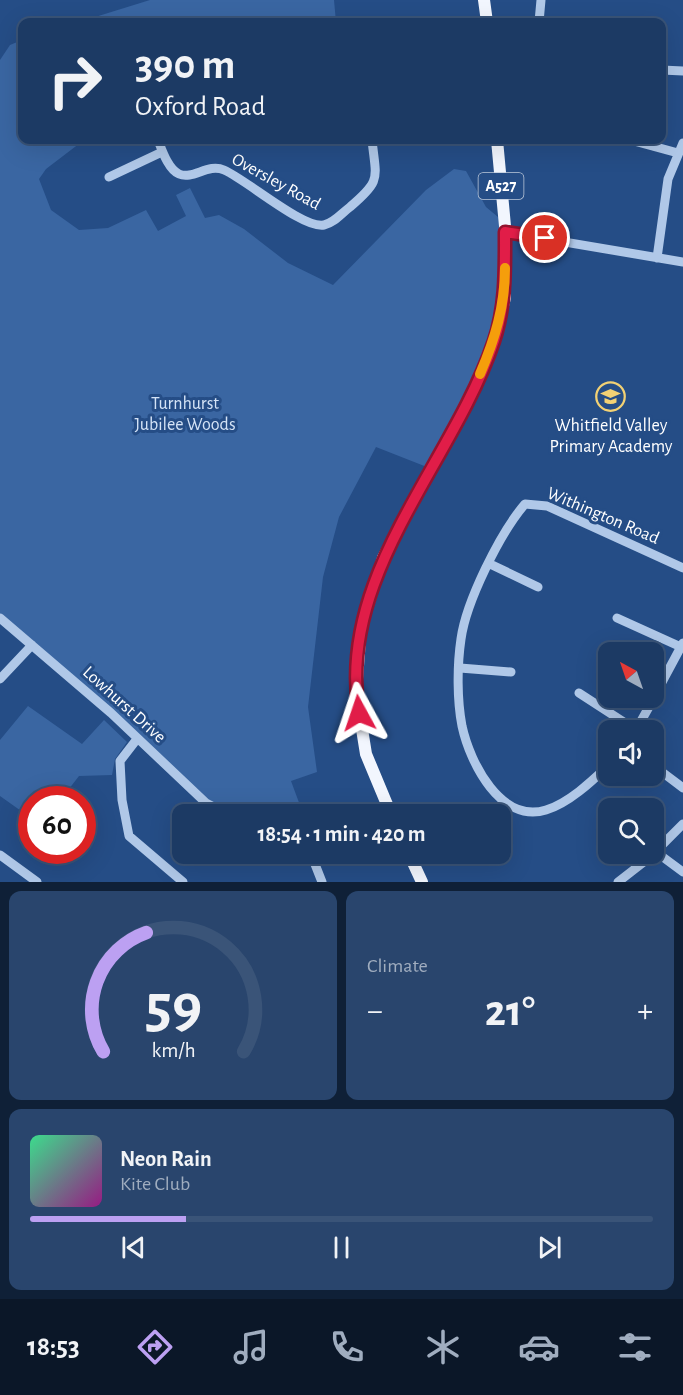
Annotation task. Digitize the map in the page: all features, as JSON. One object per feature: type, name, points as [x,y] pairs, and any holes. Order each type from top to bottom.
[{"type":"main road","points":[[484,0],[486,18]]},
{"type":"main road","name":"A527","points":[[388,804],[366,754],[356,692],[362,627],[382,558],[471,397],[494,340],[505,298],[505,232],[497,144]]},
{"type":"main road","points":[[414,864],[422,882]]},
{"type":"street","points":[[539,18],[541,0]]},
{"type":"street","points":[[666,70],[683,71]]},
{"type":"street","points":[[657,258],[668,179],[683,142]]},
{"type":"street","name":"Oversley Road","points":[[159,144],[162,152],[179,174],[190,174],[206,169],[224,171],[306,221],[322,225],[331,223],[373,188],[376,176],[372,144]]},
{"type":"street","points":[[645,144],[678,153]]},
{"type":"street","points":[[109,177],[162,152]]},
{"type":"street","points":[[505,232],[683,262]]},
{"type":"street","name":"Withington Road","points":[[598,774],[572,795],[547,810],[523,811],[506,805],[483,776],[462,728],[459,700],[461,639],[480,580],[504,532],[525,504],[547,506],[683,568]]},
{"type":"street","points":[[490,564],[538,587]]},
{"type":"street","name":"Lowhurst Drive","points":[[0,618],[138,739],[208,804]]},
{"type":"street","points":[[617,618],[682,645],[664,678]]},
{"type":"street","points":[[0,680],[32,645]]},
{"type":"street","points":[[460,668],[511,672]]},
{"type":"street","points":[[579,693],[621,720]]},
{"type":"street","points":[[138,739],[120,761],[122,800],[129,836],[180,881]]},
{"type":"street","points":[[664,774],[683,788]]},
{"type":"street","points":[[664,844],[683,824]]},
{"type":"street","points":[[0,855],[37,882]]},
{"type":"street","points":[[664,859],[683,872]]},
{"type":"street","points":[[315,864],[322,882]]},
{"type":"street","points":[[618,882],[641,864]]},
{"type":"green space","points":[[150,0],[334,0],[336,18],[92,18]]},
{"type":"green space","name":"Turnhurst Jubilee Woods","points":[[18,42],[18,144],[79,144],[46,169],[39,179],[51,210],[79,230],[108,228],[146,210],[158,231],[186,216],[176,195],[190,188],[205,218],[219,215],[244,229],[288,263],[333,285],[426,190],[454,169],[466,171],[486,207],[510,227],[494,340],[432,469],[376,447],[339,517],[323,577],[308,707],[317,772],[291,781],[300,804],[206,803],[0,618],[0,60],[10,45]]},
{"type":"green space","points":[[28,706],[82,744],[104,720],[127,742],[115,759],[112,775],[79,776],[71,786],[18,786],[18,809],[0,796],[0,740]]},
{"type":"slow traffic","points":[[480,374],[494,340],[505,298],[505,268]]},
{"type":"place","name":"Whitfield Valley Primary Academy","points":[[611,397]]},
{"type":"route","points":[[359,713],[356,692],[362,627],[382,558],[471,397],[494,340],[505,298],[505,232],[545,238]]}]
